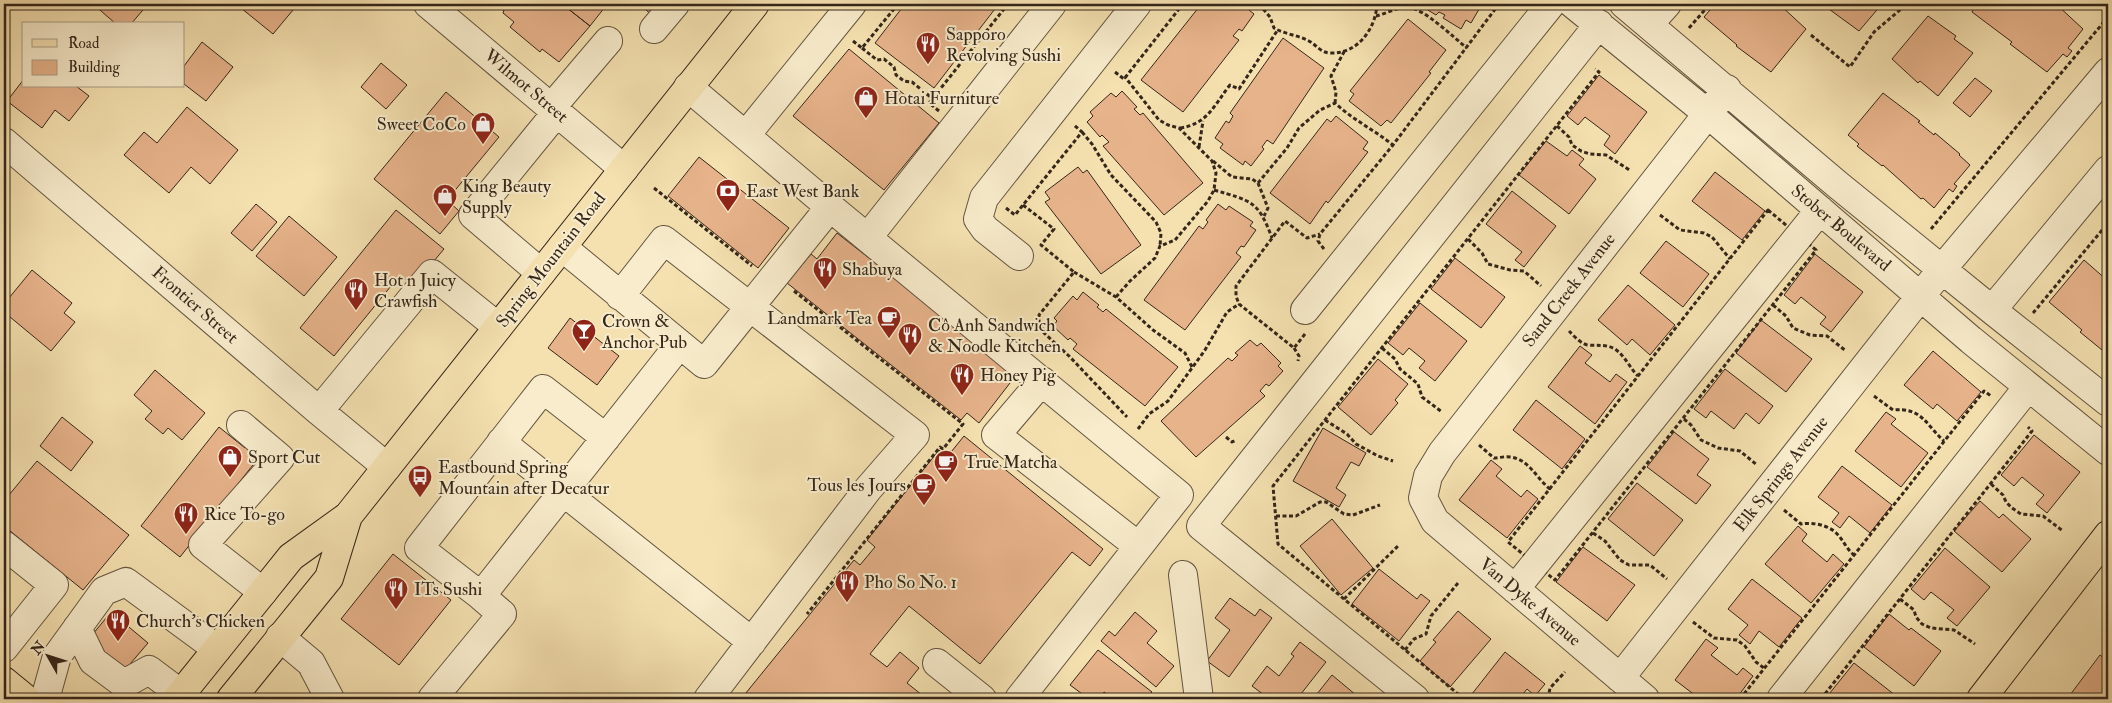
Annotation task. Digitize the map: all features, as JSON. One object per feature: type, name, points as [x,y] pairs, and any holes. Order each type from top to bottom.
[{"type":"main road","name":"Spring Mountain Road","points":[[179,697],[291,556],[348,516],[755,4]]},
{"type":"main road","name":"Spring Mountain Road","points":[[231,699],[328,578],[348,516]]},
{"type":"main road","points":[[1981,699],[2108,535]]},
{"type":"main road","points":[[4,681],[26,699]]},
{"type":"street","name":"Wilmot Street","points":[[428,4],[624,169]]},
{"type":"street","points":[[654,28],[675,4]]},
{"type":"street","points":[[746,135],[852,4]]},
{"type":"street","points":[[868,237],[1052,4]]},
{"type":"street","points":[[1019,256],[985,229],[978,219],[984,198],[1137,4]]},
{"type":"street","points":[[1305,310],[1551,4]]},
{"type":"street","name":"Stober Boulevard","points":[[1573,4],[1708,114],[2028,387],[2108,451]]},
{"type":"street","name":"Stober Boulevard","points":[[1624,4],[1727,89],[1838,185],[2108,402]]},
{"type":"street","points":[[1649,24],[1667,4]]},
{"type":"street","points":[[1415,699],[1201,526],[1599,24]]},
{"type":"street","points":[[541,273],[473,215],[608,41]]},
{"type":"street","name":"Elk Springs Avenue","points":[[1620,678],[1922,297],[1942,269],[2108,72]]},
{"type":"street","points":[[688,87],[830,207],[1179,495],[1019,699]]},
{"type":"street","name":"Sand Creek Avenue","points":[[1423,498],[1428,476],[1442,453],[1727,89]]},
{"type":"street","name":"Frontier Street","points":[[4,142],[387,467]]},
{"type":"street","points":[[1992,310],[2108,170]]},
{"type":"street","points":[[562,247],[704,364],[830,207]]},
{"type":"street","points":[[1515,589],[1820,210]]},
{"type":"street","points":[[620,296],[664,240],[915,435],[868,490],[708,699]]},
{"type":"street","points":[[319,411],[432,274],[498,327]]},
{"type":"street","points":[[481,596],[679,345]]},
{"type":"street","points":[[1042,381],[996,434],[1138,546]]},
{"type":"street","points":[[1781,699],[2028,387]]},
{"type":"street","points":[[432,699],[502,614],[419,548],[543,389],[606,438]]},
{"type":"street","points":[[240,425],[280,458],[202,545],[263,592]]},
{"type":"street","points":[[501,442],[752,642]]},
{"type":"street","name":"Van Dyke Avenue","points":[[1423,498],[1435,521],[1645,699]]},
{"type":"street","points":[[4,545],[54,585],[4,648]]},
{"type":"street","points":[[1183,575],[1199,699]]},
{"type":"street","points":[[45,699],[57,656],[104,591],[126,582],[217,649]]},
{"type":"street","points":[[77,628],[93,661],[124,684],[149,670],[179,697]]},
{"type":"street","points":[[280,638],[311,663],[329,699]]},
{"type":"street","points":[[937,663],[982,699]]},
{"type":"path","points":[[957,125],[929,103],[1008,4]]},
{"type":"path","points":[[1125,77],[1183,4]]},
{"type":"path","points":[[1259,4],[1270,17],[1274,28],[1309,40],[1321,51],[1332,53],[1345,50],[1360,42],[1369,32],[1376,16],[1377,4]]},
{"type":"path","points":[[1342,264],[1322,247],[1318,241],[1320,234],[1393,145],[1499,4]]},
{"type":"path","points":[[1688,30],[1710,4]]},
{"type":"path","points":[[1811,35],[1850,67],[1874,32],[1907,4]]},
{"type":"path","points":[[1376,16],[1407,7],[1430,19],[1467,48]]},
{"type":"path","points":[[1930,230],[2108,17]]},
{"type":"path","points":[[1108,68],[1124,79],[1125,77],[1159,120],[1179,128],[1192,126],[1203,120],[1230,84],[1239,88],[1278,30]]},
{"type":"path","points":[[862,48],[877,60],[884,59],[894,68],[896,75],[904,82],[912,82],[933,99]]},
{"type":"path","points":[[1335,103],[1336,92],[1331,76],[1345,50]]},
{"type":"path","points":[[1464,699],[1278,544],[1273,486],[1599,72],[1575,53]]},
{"type":"path","points":[[1335,103],[1346,114],[1357,119],[1393,145]]},
{"type":"path","points":[[1258,183],[1287,148],[1299,128],[1320,110],[1335,103]]},
{"type":"path","points":[[1066,119],[1082,132],[1092,144],[1111,175],[1156,222],[1161,233],[1160,246],[1156,258],[1130,280],[1116,297]]},
{"type":"path","points":[[1198,147],[1203,120]]},
{"type":"path","points":[[1557,126],[1569,137],[1572,145],[1581,151],[1613,158],[1630,171]]},
{"type":"path","points":[[1179,128],[1212,161],[1232,177],[1252,179],[1258,183],[1268,208],[1264,216]]},
{"type":"path","points":[[988,194],[1015,215],[1082,132]]},
{"type":"path","points":[[1160,246],[1175,240],[1208,201],[1214,190],[1216,173],[1212,161]]},
{"type":"path","points":[[654,188],[757,271]]},
{"type":"path","points":[[1214,190],[1242,198],[1257,207],[1264,216],[1272,238]]},
{"type":"path","points":[[1023,205],[1054,229],[1041,245],[1074,272],[1116,297],[1153,330],[1186,353],[1192,367]]},
{"type":"path","points":[[1536,564],[1508,542],[1768,210],[1800,236]]},
{"type":"path","points":[[1657,213],[1680,230],[1704,233],[1712,238],[1730,259]]},
{"type":"path","points":[[1305,310],[1306,332],[1294,348],[1240,304],[1236,296],[1236,286],[1285,221],[1307,238],[1320,234]]},
{"type":"path","points":[[2031,315],[2108,223]]},
{"type":"path","points":[[1468,239],[1482,253],[1488,264],[1510,270],[1524,271],[1541,286]]},
{"type":"path","points":[[1074,272],[1039,315],[1039,321],[1049,339],[1069,356],[1138,429],[1149,414],[1168,401],[1213,338],[1227,312],[1240,304]]},
{"type":"path","points":[[794,290],[963,424],[943,449],[940,447],[803,619]]},
{"type":"path","points":[[1773,305],[1781,311],[1793,328],[1810,335],[1827,336],[1847,352]]},
{"type":"path","points":[[1566,329],[1587,345],[1606,346],[1614,349],[1623,356],[1638,376]]},
{"type":"path","points":[[1382,348],[1395,359],[1400,369],[1418,384],[1422,397],[1442,412]]},
{"type":"path","points":[[1740,699],[1984,391],[2032,431],[1821,699]]},
{"type":"path","points":[[1872,394],[1893,410],[1904,409],[1916,413],[1944,441]]},
{"type":"path","points":[[1683,418],[1692,425],[1701,440],[1718,448],[1740,451],[1758,465]]},
{"type":"path","points":[[1325,420],[1347,434],[1356,444],[1378,456],[1393,460]]},
{"type":"path","points":[[1476,442],[1494,458],[1509,457],[1520,460],[1530,466],[1540,482],[1550,489]]},
{"type":"path","points":[[1991,484],[2003,495],[2006,502],[2021,514],[2043,516],[2062,531]]},
{"type":"path","points":[[1276,516],[1296,516],[1320,502],[1326,502],[1344,514],[1353,515],[1380,505]]},
{"type":"path","points":[[1782,508],[1801,524],[1811,522],[1834,531],[1846,548],[1854,555]]},
{"type":"path","points":[[1593,532],[1605,541],[1620,560],[1629,565],[1650,566],[1668,580]]},
{"type":"path","points":[[1344,599],[1398,546]]},
{"type":"path","points":[[1406,650],[1414,639],[1426,634],[1431,616],[1458,583]]},
{"type":"path","points":[[1900,599],[1914,610],[1916,617],[1922,624],[1931,628],[1954,630],[1975,644]]},
{"type":"path","points":[[1692,622],[1714,638],[1737,640],[1745,646],[1756,662],[1764,668]]},
{"type":"path","points":[[1548,699],[1550,688],[1565,672]]},
{"type":"building","points":[[93,4],[148,4],[133,22],[114,22]]},
{"type":"building","points":[[236,4],[298,4],[273,34]]},
{"type":"building","points":[[506,4],[562,4],[590,26],[559,62],[542,49],[540,52],[510,27],[514,22],[503,13]]},
{"type":"building","points":[[562,4],[601,4],[605,7],[590,26]]},
{"type":"building","points":[[639,4],[661,4],[652,15]]},
{"type":"building","name":"Sapporo Revolving Sushi","points":[[905,4],[998,5],[934,88],[875,43]]},
{"type":"building","points":[[1207,4],[1249,4],[1252,6],[1249,10],[1254,14],[1242,31],[1239,29],[1233,36],[1239,40],[1183,112],[1141,80],[1199,7],[1202,10]]},
{"type":"building","points":[[1418,4],[1482,4],[1471,23],[1466,20],[1461,29],[1443,18],[1445,15],[1439,12],[1436,15]]},
{"type":"building","points":[[1715,4],[1779,4],[1806,29],[1771,72],[1736,46],[1704,17]]},
{"type":"building","points":[[1822,4],[1882,4],[1859,31]]},
{"type":"building","points":[[1965,4],[2056,4],[2083,29],[2068,48],[2072,51],[2067,57],[2063,54],[2047,72],[2010,44],[2012,42],[1972,12],[1973,10]]},
{"type":"building","points":[[1928,16],[1956,36],[1954,39],[1973,53],[1938,96],[1920,81],[1918,83],[1892,59]]},
{"type":"building","points":[[1408,19],[1446,50],[1429,72],[1431,73],[1391,123],[1387,120],[1381,126],[1349,101],[1354,94],[1350,91]]},
{"type":"building","points":[[1283,38],[1324,68],[1273,144],[1267,140],[1262,147],[1264,149],[1251,166],[1245,161],[1243,165],[1220,148],[1223,144],[1215,138],[1226,121],[1229,123],[1233,116],[1230,113]]},
{"type":"building","points":[[202,42],[233,67],[206,101],[185,85],[185,65]]},
{"type":"building","name":"Hotai Furniture","points":[[849,49],[939,123],[884,190],[793,116]]},
{"type":"building","points":[[381,63],[407,85],[386,109],[361,87]]},
{"type":"building","points":[[1599,75],[1647,112],[1615,154],[1604,145],[1610,136],[1585,117],[1578,125],[1567,116]]},
{"type":"building","points":[[1975,78],[1992,91],[1970,117],[1953,103]]},
{"type":"building","points":[[22,82],[22,88],[79,88],[89,96],[69,121],[55,110],[42,128],[7,101]]},
{"type":"building","points":[[1122,91],[1137,107],[1134,109],[1140,115],[1143,113],[1203,183],[1164,215],[1103,146],[1109,142],[1102,135],[1100,137],[1087,122],[1093,116],[1090,112],[1111,93],[1116,97]]},
{"type":"building","points":[[446,92],[499,137],[447,200],[459,211],[440,234],[374,179]]},
{"type":"building","points":[[1883,93],[1920,121],[1918,122],[1934,135],[1935,133],[1970,165],[1954,184],[1957,186],[1953,192],[1949,189],[1934,208],[1883,165],[1857,146],[1859,144],[1848,135]]},
{"type":"building","points":[[187,107],[238,150],[210,184],[191,167],[169,193],[124,155],[144,132],[157,143]]},
{"type":"building","points":[[1336,116],[1368,142],[1363,149],[1368,152],[1328,203],[1326,201],[1310,224],[1270,193],[1327,119],[1331,122]]},
{"type":"building","points":[[1546,141],[1567,156],[1572,150],[1584,159],[1579,165],[1596,179],[1569,214],[1519,175]]},
{"type":"building","name":"East West Bank","points":[[699,157],[789,228],[758,268],[668,196]]},
{"type":"building","points":[[1078,167],[1083,173],[1087,170],[1141,245],[1101,274],[1045,202],[1050,199],[1045,192]]},
{"type":"building","points":[[1715,172],[1765,211],[1742,240],[1692,201]]},
{"type":"building","points":[[1512,191],[1556,226],[1524,267],[1515,260],[1522,252],[1486,224]]},
{"type":"building","points":[[256,204],[277,222],[252,251],[231,233]]},
{"type":"building","points":[[1218,204],[1226,210],[1229,206],[1253,222],[1250,226],[1256,230],[1244,247],[1241,246],[1236,253],[1241,257],[1185,330],[1144,300],[1199,226],[1203,229],[1208,222],[1206,220]]},
{"type":"building","points":[[396,210],[444,249],[413,286],[400,275],[334,356],[300,328]]},
{"type":"building","points":[[289,216],[337,257],[304,296],[256,256]]},
{"type":"building","points":[[837,233],[1017,374],[979,423],[967,413],[961,420],[787,283],[811,254],[817,259]]},
{"type":"building","points":[[1666,241],[1709,274],[1683,307],[1640,273]]},
{"type":"building","points":[[1815,254],[1863,292],[1831,332],[1820,324],[1826,317],[1801,297],[1795,304],[1784,295]]},
{"type":"building","points":[[1455,258],[1505,297],[1481,328],[1431,289]]},
{"type":"building","points":[[2084,260],[2108,281],[2108,352],[2104,348],[2102,350],[2080,332],[2082,330],[2049,302]]},
{"type":"building","points":[[32,270],[72,303],[64,313],[75,322],[51,351],[4,312],[4,304]]},
{"type":"building","points":[[1628,285],[1675,325],[1650,355],[1632,339],[1627,345],[1598,320]]},
{"type":"building","points":[[1083,292],[1099,305],[1097,307],[1103,312],[1106,309],[1178,367],[1145,406],[1073,349],[1077,344],[1070,338],[1068,340],[1053,326],[1057,321],[1054,318],[1073,296],[1077,300]]},
{"type":"building","points":[[1420,303],[1467,341],[1435,381],[1419,368],[1425,361],[1409,348],[1403,355],[1388,343]]},
{"type":"building","name":"Crown & Anchor Pub","points":[[570,318],[619,356],[597,385],[548,348]]},
{"type":"building","points":[[1761,320],[1812,359],[1786,392],[1736,353]]},
{"type":"building","points":[[1250,340],[1257,346],[1261,343],[1281,363],[1278,366],[1283,371],[1269,386],[1266,384],[1260,391],[1265,396],[1196,457],[1161,421],[1228,358],[1232,361],[1238,355],[1235,353]]},
{"type":"building","points":[[1580,346],[1592,355],[1585,363],[1610,382],[1616,374],[1627,382],[1595,424],[1548,387]]},
{"type":"building","points":[[1933,351],[1981,392],[1957,421],[1937,404],[1933,409],[1904,385]]},
{"type":"building","points":[[1378,359],[1408,384],[1395,400],[1398,403],[1371,435],[1338,407]]},
{"type":"building","points":[[1725,369],[1773,406],[1759,424],[1746,413],[1734,429],[1711,411],[1706,418],[1694,409]]},
{"type":"building","points":[[155,370],[205,413],[182,440],[168,428],[163,434],[145,419],[152,411],[134,395]]},
{"type":"building","points":[[1536,400],[1585,439],[1562,469],[1513,430]]},
{"type":"building","points":[[1886,412],[1896,419],[1891,424],[1928,453],[1901,487],[1855,451]]},
{"type":"building","points":[[62,417],[93,442],[71,471],[40,446]]},
{"type":"building","points":[[219,427],[245,448],[250,440],[264,451],[180,557],[141,526]]},
{"type":"building","points":[[1323,428],[1366,453],[1359,466],[1351,462],[1336,488],[1346,495],[1339,507],[1293,481]]},
{"type":"building","points":[[1674,432],[1709,459],[1697,475],[1711,485],[1696,504],[1647,467]]},
{"type":"building","points":[[2034,435],[2080,472],[2047,513],[2036,504],[2044,495],[2022,477],[2014,486],[2001,475]]},
{"type":"building","points":[[964,436],[1103,549],[1090,566],[1072,552],[980,664],[909,606],[870,654],[887,667],[900,652],[919,668],[907,683],[927,699],[741,699],[854,560],[860,565],[875,547],[867,540],[939,450],[947,457]]},
{"type":"building","points":[[1491,460],[1502,469],[1496,476],[1521,497],[1527,490],[1538,499],[1507,538],[1459,500]]},
{"type":"building","points":[[37,461],[129,535],[83,590],[4,526],[4,501]]},
{"type":"building","points":[[1842,466],[1892,505],[1870,533],[1849,516],[1840,528],[1832,522],[1839,513],[1818,497]]},
{"type":"building","points":[[1637,483],[1683,520],[1654,556],[1608,519]]},
{"type":"building","points":[[1980,501],[1999,518],[2003,514],[2031,539],[2002,572],[1954,531]]},
{"type":"building","points":[[1332,519],[1373,568],[1341,595],[1300,546]]},
{"type":"building","points":[[1798,526],[1807,534],[1802,541],[1827,562],[1833,554],[1844,564],[1811,603],[1765,564]]},
{"type":"building","points":[[1583,547],[1635,585],[1607,621],[1556,582]]},
{"type":"building","points":[[1945,548],[1990,587],[1957,626],[1947,618],[1954,610],[1931,592],[1924,600],[1911,589]]},
{"type":"building","name":"ITs Sushi","points":[[393,554],[451,600],[399,665],[341,619]]},
{"type":"building","points":[[1379,569],[1417,599],[1421,594],[1430,601],[1399,641],[1352,604]]},
{"type":"building","points":[[1752,579],[1802,618],[1779,647],[1759,631],[1750,644],[1739,635],[1748,625],[1728,609]]},
{"type":"building","points":[[1230,598],[1255,616],[1260,609],[1272,618],[1229,677],[1207,661],[1230,630],[1215,618]]},
{"type":"building","points":[[1458,611],[1491,639],[1450,687],[1420,661],[1436,642],[1433,640]]},
{"type":"building","name":"Church's Chicken","points":[[111,612],[148,643],[124,671],[88,640]]},
{"type":"building","points":[[1135,612],[1157,631],[1147,643],[1174,666],[1156,687],[1101,641],[1109,631],[1115,636]]},
{"type":"building","points":[[1889,614],[1941,651],[1914,686],[1864,647]]},
{"type":"building","points":[[1706,639],[1718,648],[1711,655],[1737,675],[1743,668],[1753,676],[1736,699],[1700,699],[1675,680]]},
{"type":"building","points":[[1300,642],[1326,662],[1297,699],[1260,699],[1264,695],[1252,686],[1267,666],[1279,676],[1294,656],[1291,654]]},
{"type":"building","points":[[1098,650],[1152,692],[1146,699],[1114,699],[1104,692],[1099,699],[1089,699],[1070,685]]},
{"type":"building","points":[[1505,652],[1545,684],[1535,696],[1527,689],[1519,699],[1468,699]]},
{"type":"building","points":[[2100,655],[2108,661],[2108,674],[2103,682],[2108,686],[2108,695],[2105,699],[2067,699]]},
{"type":"building","points":[[1854,663],[1900,699],[1825,699]]},
{"type":"building","points":[[1332,675],[1356,695],[1352,699],[1313,699]]},
{"type":"place","name":"Sapporo Revolving Sushi","points":[[928,65]]},
{"type":"place","name":"Hotai Furniture","points":[[866,119]]},
{"type":"place","name":"Sweet CoCo","points":[[483,145]]},
{"type":"place","name":"East West Bank","points":[[728,212]]},
{"type":"place","name":"King Beauty Supply","points":[[445,217]]},
{"type":"place","name":"Shabuya","points":[[825,290]]},
{"type":"place","name":"Hot n Juicy Crawfish","points":[[356,311]]},
{"type":"place","name":"Landmark Tea","points":[[889,339]]},
{"type":"place","name":"Crown & Anchor Pub","points":[[584,352]]},
{"type":"place","name":"Cô Anh Sandwich & Noodle Kitchen","points":[[910,356]]},
{"type":"place","name":"Honey Pig","points":[[962,396]]},
{"type":"place","name":"Sport Cut","points":[[230,478]]},
{"type":"place","name":"True Matcha","points":[[946,483]]},
{"type":"place","name":"Eastbound Spring Mountain after Decatur","points":[[420,498]]},
{"type":"place","name":"Tous les Jours","points":[[924,506]]},
{"type":"place","name":"Rice To-go","points":[[186,535]]},
{"type":"place","name":"Pho So No. 1","points":[[847,603]]},
{"type":"place","name":"ITs Sushi","points":[[396,610]]},
{"type":"place","name":"Church's Chicken","points":[[118,642]]}]
